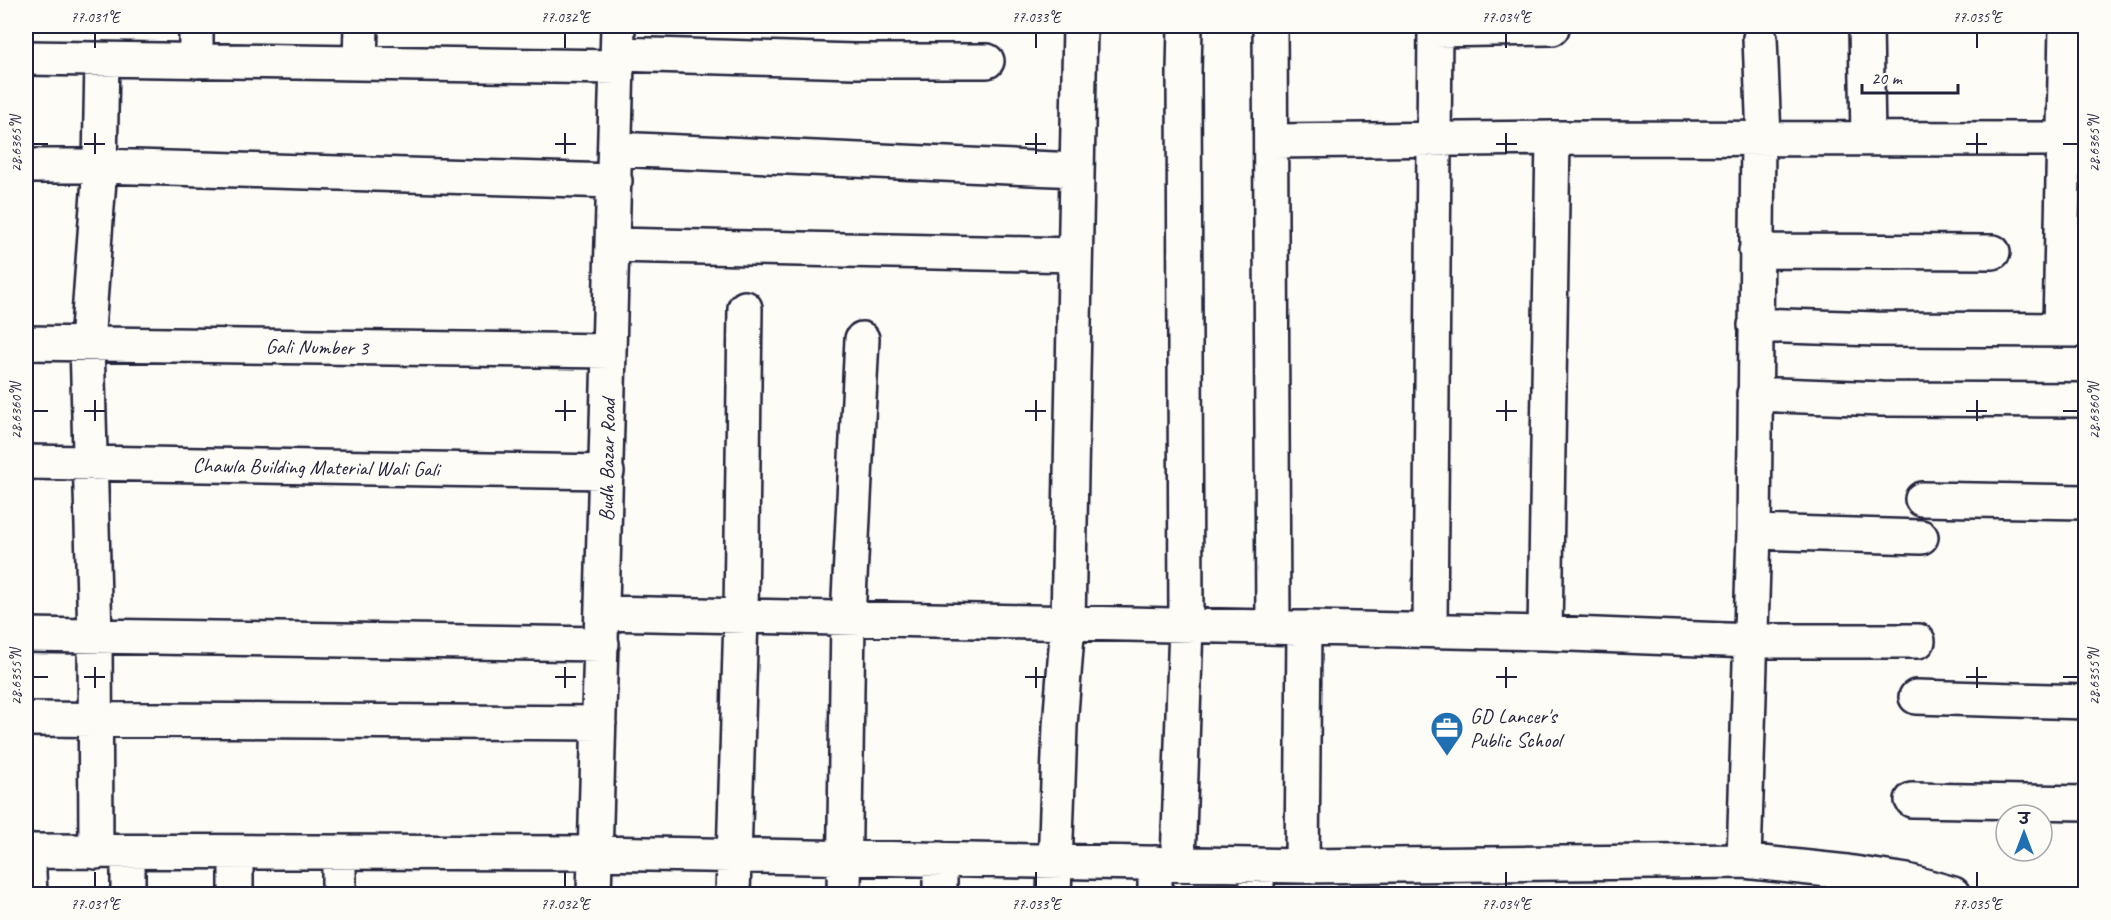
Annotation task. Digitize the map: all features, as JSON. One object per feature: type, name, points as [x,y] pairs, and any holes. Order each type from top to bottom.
[{"type":"street","points":[[196,26],[196,61]]},
{"type":"street","points":[[360,63],[361,26]]},
{"type":"street","points":[[1054,894],[1060,726],[1068,622],[1080,26]]},
{"type":"street","points":[[1163,873],[1186,625],[1185,26]]},
{"type":"street","points":[[1270,26],[1270,141],[1289,627],[1302,866]]},
{"type":"street","points":[[1866,26],[1868,138]]},
{"type":"street","points":[[1755,325],[1876,329],[2073,330],[2074,190],[2064,139],[2066,26]]},
{"type":"street","points":[[1430,630],[1435,28],[1552,28]]},
{"type":"street","points":[[1744,861],[1754,532],[1756,251],[1761,138],[1760,38]]},
{"type":"street","points":[[26,58],[360,63],[618,49],[854,61],[987,61]]},
{"type":"street","name":"Budh Bazar Road","points":[[594,894],[618,49]]},
{"type":"street","points":[[102,60],[100,166],[87,344],[94,720],[112,852],[128,894]]},
{"type":"street","points":[[1270,141],[1553,138],[2064,139]]},
{"type":"street","points":[[1545,633],[1553,138]]},
{"type":"street","points":[[615,149],[1077,170]]},
{"type":"street","points":[[26,166],[100,166],[615,181]]},
{"type":"street","points":[[613,245],[1075,255]]},
{"type":"street","points":[[1756,251],[1993,252]]},
{"type":"street","points":[[733,894],[741,615],[745,308]]},
{"type":"street","points":[[844,894],[848,618],[862,339]]},
{"type":"street","name":"Gali Number 3","points":[[26,343],[609,351]]},
{"type":"street","points":[[1754,394],[1882,399],[2085,400]]},
{"type":"street","name":"Chawla Building Material Wali Gali","points":[[26,462],[607,472]]},
{"type":"street","points":[[1922,499],[2085,502]]},
{"type":"street","points":[[1754,532],[1921,537]]},
{"type":"street","points":[[26,635],[94,636],[603,628],[741,615],[1430,630],[1751,640],[1918,640]]},
{"type":"street","points":[[1916,697],[2085,702]]},
{"type":"street","points":[[26,719],[599,723]]},
{"type":"street","points":[[1912,800],[2085,803]]},
{"type":"street","points":[[30,894],[27,851],[594,853],[1054,861],[1257,880],[1302,866],[1744,861],[1907,881],[1953,894]]},
{"type":"street","points":[[236,852],[236,894]]},
{"type":"street","points":[[339,852],[339,894]]},
{"type":"street","points":[[940,859],[940,894]]},
{"type":"place","name":"GD Lancer's Public School","points":[[1447,757]]}]
